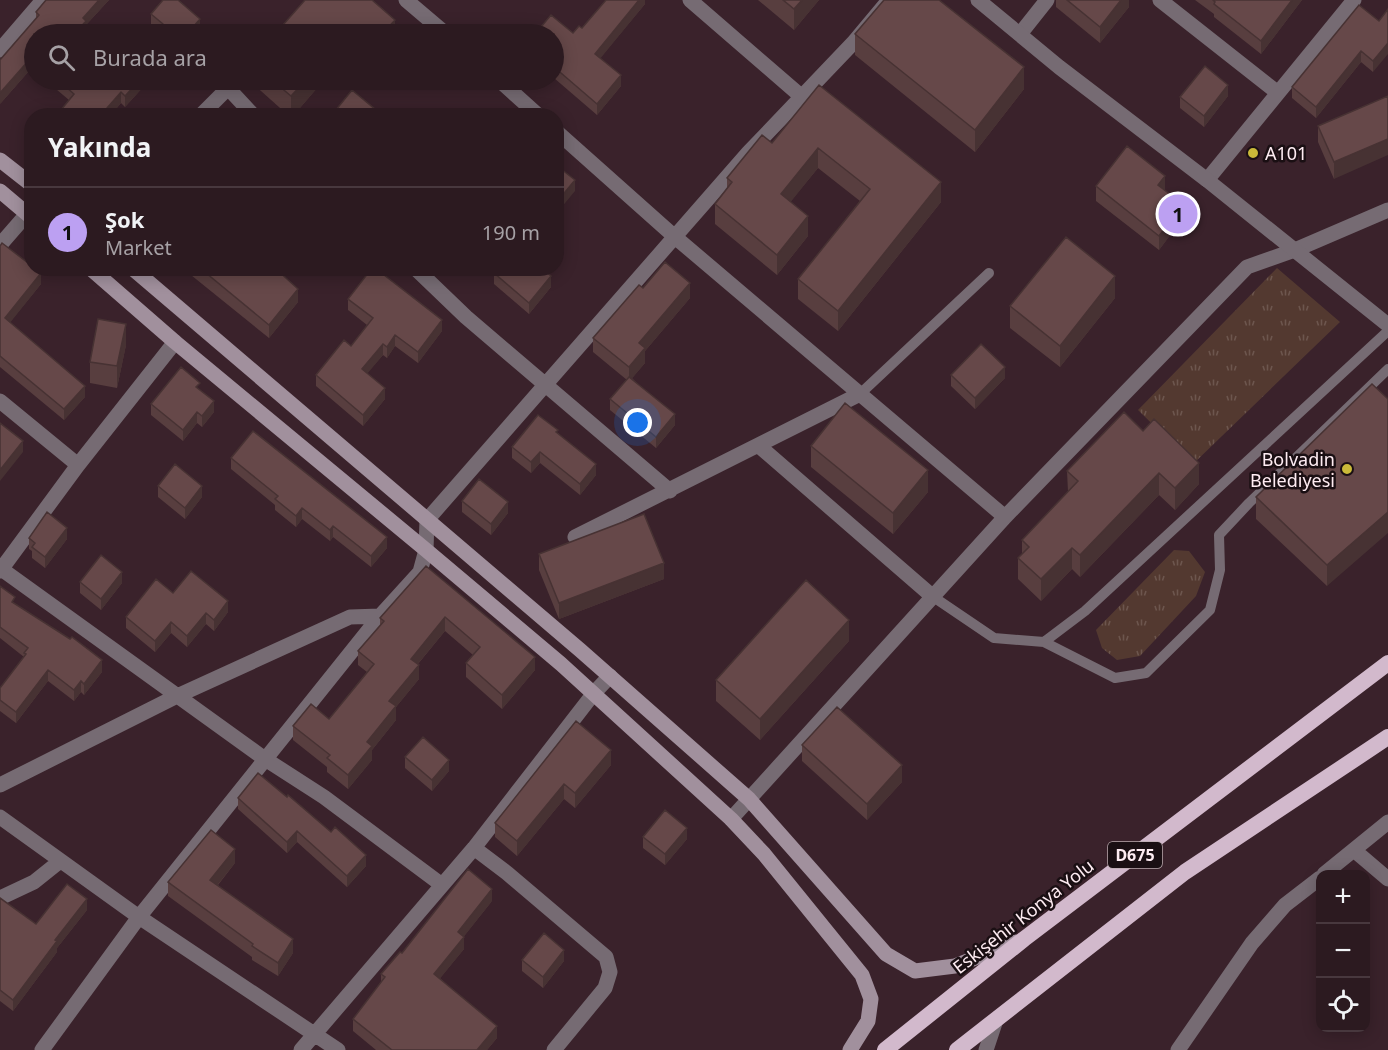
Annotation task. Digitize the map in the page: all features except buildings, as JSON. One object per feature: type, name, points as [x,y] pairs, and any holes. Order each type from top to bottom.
[{"type":"highway","name":"Eskişehir Konya Yolu","points":[[885,1050],[1024,939],[1388,663]]},
{"type":"highway","name":"D675","points":[[957,1050],[1185,872],[1388,737]]},
{"type":"main road","points":[[0,160],[24,179]]},
{"type":"main road","points":[[0,191],[24,212]]},
{"type":"main road","points":[[99,276],[594,693],[731,819],[771,863],[862,975],[871,999],[868,1021],[850,1050]]},
{"type":"main road","points":[[141,276],[610,676],[749,799],[886,954],[915,971],[956,966],[1024,939]]},
{"type":"street","points":[[0,50],[43,0]]},
{"type":"street","points":[[406,0],[434,24]]},
{"type":"street","points":[[690,0],[802,97]]},
{"type":"street","points":[[42,1050],[139,917],[380,616],[420,572],[426,550],[427,520],[748,153],[853,43],[889,0]]},
{"type":"street","points":[[978,0],[1059,67],[1207,180],[1388,325]]},
{"type":"street","points":[[1020,34],[1047,0]]},
{"type":"street","points":[[1160,0],[1278,93]]},
{"type":"street","points":[[1207,180],[1354,0]]},
{"type":"street","points":[[208,108],[226,90]]},
{"type":"street","points":[[236,90],[248,108]]},
{"type":"street","points":[[510,90],[530,108]]},
{"type":"street","points":[[564,138],[675,237],[1005,517]]},
{"type":"street","points":[[731,819],[1005,517],[1247,267],[1295,250],[1388,210]]},
{"type":"street","points":[[0,245],[24,221]]},
{"type":"street","points":[[423,276],[466,317],[670,491]]},
{"type":"street","points":[[175,342],[78,465],[0,570],[266,759],[324,797],[442,885]]},
{"type":"street","points":[[575,537],[860,394]]},
{"type":"street","points":[[0,401],[78,465]]},
{"type":"street","points":[[759,446],[932,596]]},
{"type":"street","points":[[0,785],[177,696],[351,617],[380,616]]},
{"type":"street","points":[[301,1050],[474,848],[594,693],[610,676]]},
{"type":"street","points":[[0,818],[139,917],[338,1050]]},
{"type":"street","points":[[1329,870],[1388,822]]},
{"type":"street","points":[[474,848],[606,957],[610,972],[605,988],[554,1050]]},
{"type":"street","points":[[1355,850],[1388,879]]},
{"type":"street","points":[[0,898],[34,882],[59,862]]},
{"type":"street","points":[[1178,1050],[1252,943],[1285,905],[1316,881]]},
{"type":"street","points":[[986,1050],[996,1020]]},
{"type":"lane","points":[[860,394],[989,273]]},
{"type":"lane","points":[[1044,642],[1085,611],[1388,331]]},
{"type":"lane","points":[[932,596],[994,638],[1044,642],[1115,678],[1146,673],[1210,610],[1220,570],[1219,536],[1249,502],[1388,369]]},
{"type":"green space","points":[[1277,268],[1340,322],[1193,464],[1138,410]]},
{"type":"green space","points":[[1174,550],[1189,551],[1205,572],[1196,596],[1140,656],[1117,660],[1102,648],[1096,630]]},
{"type":"place","name":"A101","points":[[1253,153]]},
{"type":"place","name":"Şok","points":[[1178,214]]},
{"type":"place","name":"Bolvadin Belediyesi","points":[[1347,469]]}]
